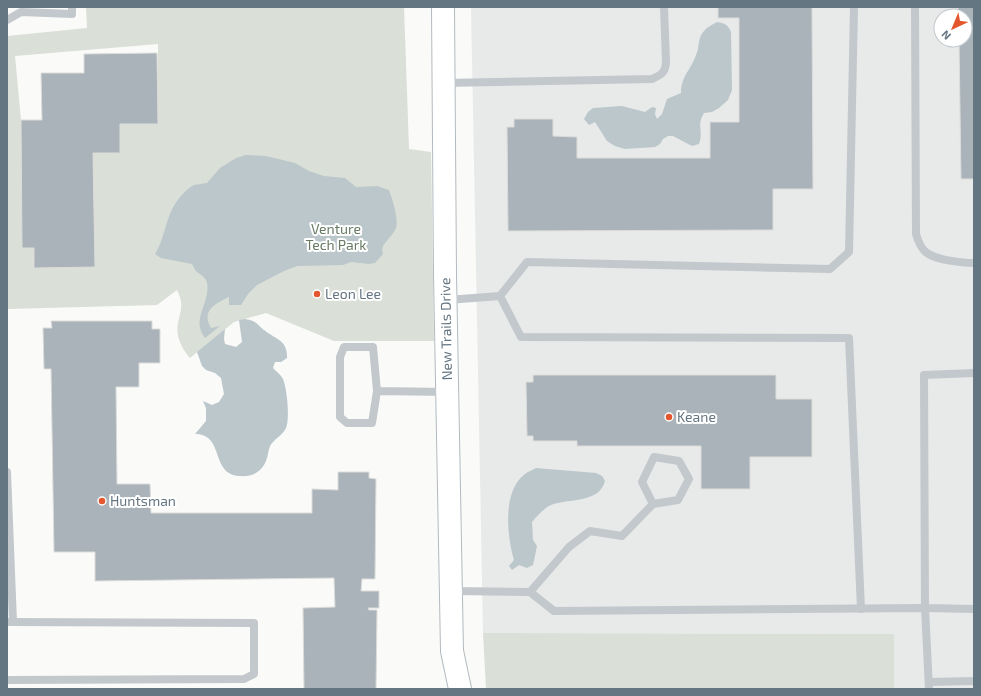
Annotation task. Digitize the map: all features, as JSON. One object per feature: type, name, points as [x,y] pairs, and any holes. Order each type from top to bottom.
[{"type":"street","name":"New Trails Drive","points":[[443,7],[447,392],[452,651],[446,689]]},
{"type":"street","name":"New Trails Drive","points":[[452,651],[460,689]]},
{"type":"lane","points":[[7,20],[21,10],[72,14],[72,7]]},
{"type":"lane","points":[[444,83],[652,80],[660,76],[665,71],[664,7]]},
{"type":"lane","points":[[446,300],[500,296],[527,262],[830,269],[849,252],[854,7]]},
{"type":"lane","points":[[915,7],[916,234],[919,244],[927,253],[938,258],[974,264]]},
{"type":"lane","points":[[500,296],[521,337],[848,338],[861,609]]},
{"type":"lane","points":[[344,347],[373,347],[377,391],[372,423],[347,423],[340,417],[340,357],[344,347]]},
{"type":"lane","points":[[974,374],[924,375],[925,608],[929,685],[974,681]]},
{"type":"lane","points":[[377,391],[447,392]]},
{"type":"lane","points":[[530,592],[569,547],[590,532],[622,536],[653,504],[678,500],[688,479],[678,461],[654,457],[642,482],[653,504]]},
{"type":"lane","points":[[7,472],[10,622],[254,623],[254,674],[244,679],[7,680]]},
{"type":"lane","points":[[451,591],[530,592],[554,611],[974,608]]},
{"type":"shaded area","points":[[471,7],[974,7],[974,689],[894,689],[893,634],[483,633]]},
{"type":"shaded area","points":[[717,22],[726,25],[731,32],[732,90],[728,100],[719,108],[712,112],[704,113],[700,125],[701,136],[699,144],[692,146],[673,136],[668,136],[655,147],[625,149],[615,146],[607,141],[595,122],[589,125],[584,119],[588,112],[593,108],[622,106],[645,112],[652,107],[656,108],[655,114],[657,119],[662,114],[667,99],[681,93],[684,77],[694,60],[702,34],[707,28]]},
{"type":"shaded area","points":[[246,155],[266,156],[295,163],[309,171],[324,176],[345,178],[356,187],[377,186],[389,190],[397,224],[394,232],[383,246],[383,254],[375,263],[369,264],[351,262],[343,265],[297,266],[257,285],[248,294],[241,305],[229,305],[229,297],[218,302],[208,313],[207,317],[211,328],[220,326],[205,338],[201,331],[200,318],[206,297],[206,279],[197,272],[192,264],[161,258],[155,254],[159,247],[172,209],[183,194],[194,185],[207,183],[220,168],[236,158]]},
{"type":"shaded area","points":[[245,319],[256,323],[280,341],[285,347],[287,358],[281,362],[275,362],[273,368],[283,379],[286,389],[288,411],[286,428],[270,446],[267,459],[261,469],[251,475],[239,476],[230,474],[224,469],[210,440],[204,436],[195,434],[206,421],[206,408],[203,401],[212,405],[219,402],[224,394],[221,378],[215,373],[206,370],[202,366],[197,352],[225,329],[225,344],[236,347],[242,342],[239,320]]},
{"type":"shaded area","points":[[536,468],[596,473],[602,476],[605,481],[602,488],[590,497],[551,505],[541,512],[532,522],[533,540],[537,546],[533,565],[527,568],[519,565],[512,570],[509,566],[514,560],[508,527],[510,502],[513,491],[518,482],[525,474]]},
{"type":"green space","name":"Venture Tech Park","points":[[86,7],[404,7],[409,149],[431,152],[434,341],[334,341],[266,313],[234,322],[190,358],[184,351],[177,333],[181,303],[177,290],[157,305],[7,309],[7,36],[87,28]],"holes":[[[158,44],[158,124],[120,124],[120,153],[93,153],[95,267],[35,267],[34,248],[23,248],[21,120],[15,56]]]},
{"type":"green space","points":[[483,633],[894,634],[894,689],[486,689]]},
{"type":"building","points":[[718,7],[812,7],[813,189],[773,189],[773,230],[508,231],[507,127],[514,127],[514,119],[553,119],[553,136],[577,137],[577,158],[710,158],[710,122],[739,122],[739,18],[718,18]]},
{"type":"building","points":[[974,7],[974,179],[961,179],[959,48],[973,48],[973,8],[958,8]]},
{"type":"building","points":[[157,53],[158,124],[120,124],[120,153],[93,153],[95,267],[34,268],[34,248],[22,248],[21,120],[42,120],[41,73],[84,73],[84,54]]},
{"type":"building","name":"Huntsman","points":[[51,321],[152,321],[152,329],[160,329],[160,363],[139,363],[139,387],[116,387],[117,484],[150,484],[151,513],[312,513],[312,489],[338,490],[338,472],[369,472],[369,478],[376,479],[375,579],[362,579],[361,591],[379,591],[379,608],[368,608],[369,610],[377,610],[376,689],[304,689],[303,608],[335,607],[334,578],[95,581],[95,552],[54,552],[51,369],[44,369],[43,328],[52,328]]},
{"type":"building","name":"Keane","points":[[533,375],[776,375],[776,399],[812,399],[812,457],[750,457],[750,489],[701,489],[701,446],[577,446],[577,441],[533,441],[533,436],[527,436],[526,382],[533,382]]},
{"type":"place","name":"Leon Lee","points":[[317,294]]},
{"type":"place","name":"Keane","points":[[669,417]]},
{"type":"place","name":"Huntsman","points":[[102,501]]}]
